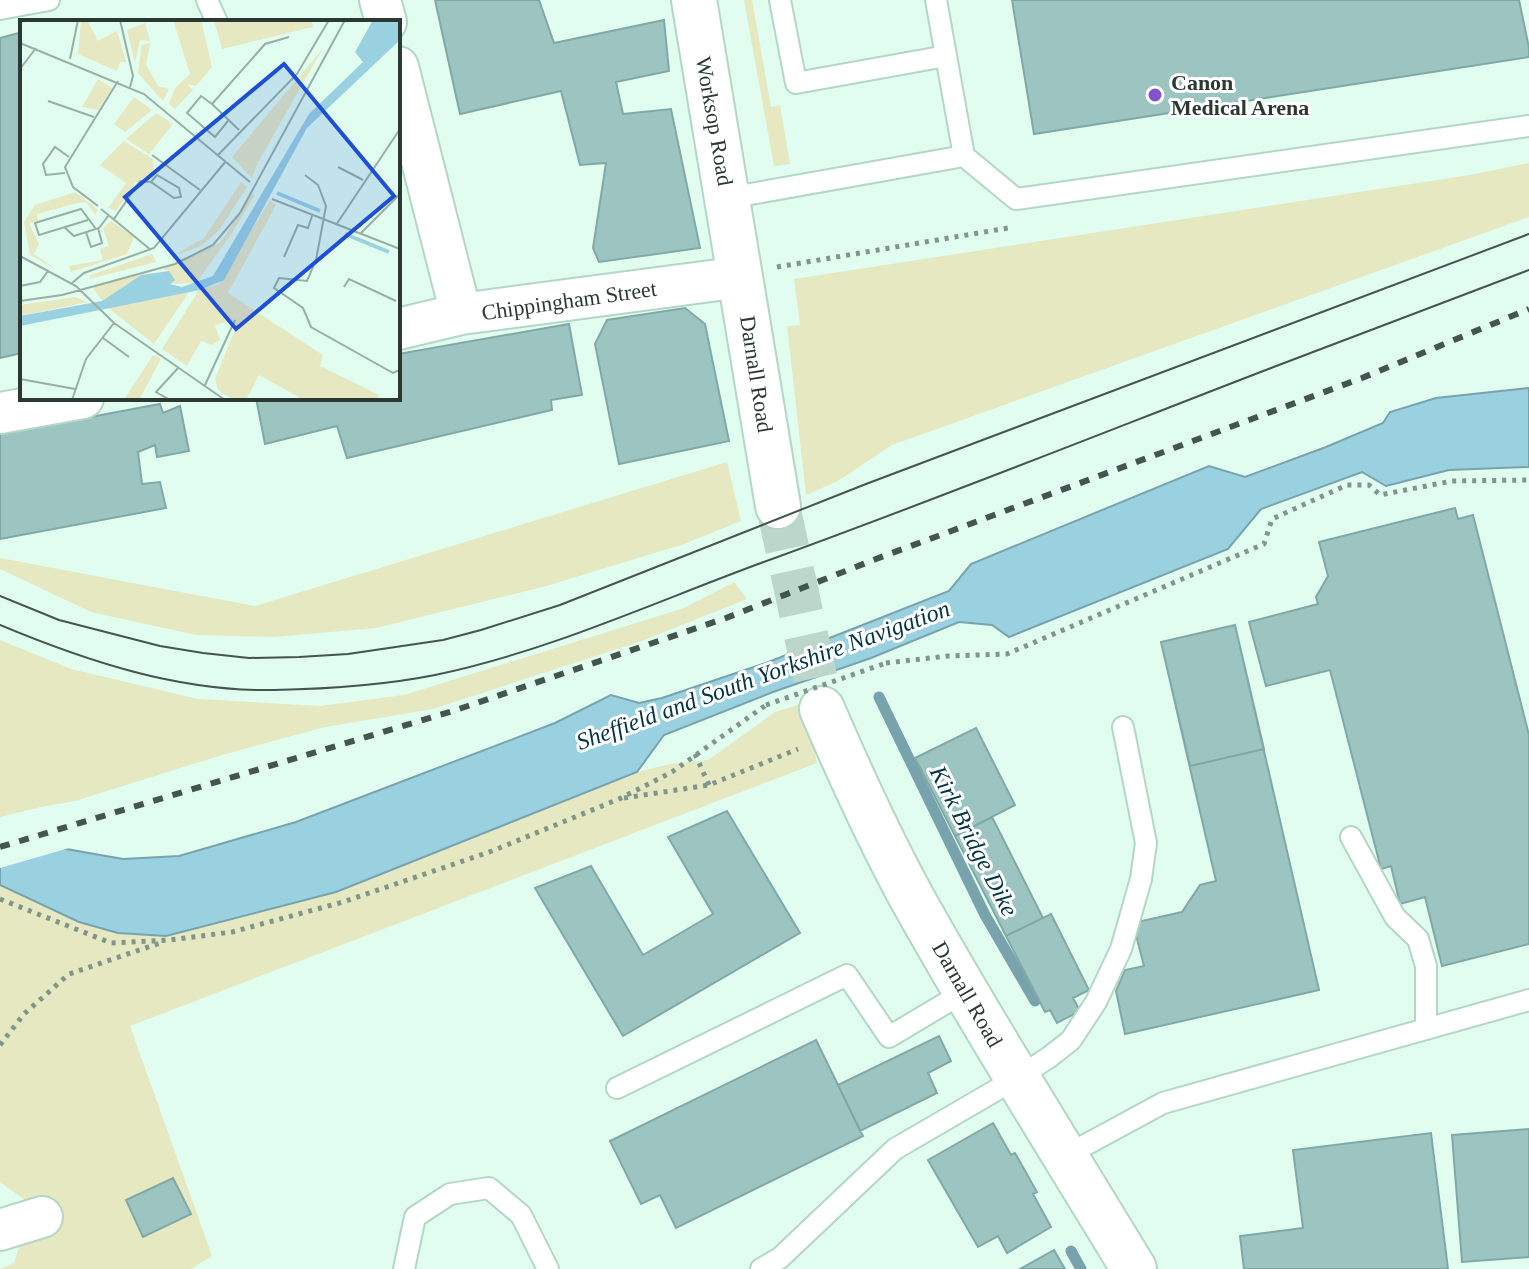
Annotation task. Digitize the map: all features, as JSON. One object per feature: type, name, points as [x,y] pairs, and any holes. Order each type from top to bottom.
[{"type":"main road","name":"Worksop Road","points":[[694,0],[738,260]]},
{"type":"main road","name":"Darnall Road","points":[[738,260],[778,506]]},
{"type":"main road","name":"Darnall Road","points":[[822,709],[864,804],[913,899],[1017,1078],[1134,1269]]},
{"type":"street","points":[[380,0],[385,20]]},
{"type":"street","points":[[400,75],[461,314]]},
{"type":"street","name":"Chippingham Street","points":[[400,329],[738,260]]},
{"type":"street","points":[[0,413],[72,400]]},
{"type":"street","points":[[0,1230],[42,1217]]},
{"type":"lane","points":[[0,9],[49,0]]},
{"type":"lane","points":[[207,0],[216,20]]},
{"type":"lane","points":[[780,0],[796,83],[946,56]]},
{"type":"lane","points":[[936,0],[964,156],[1016,199],[1529,126]]},
{"type":"lane","points":[[728,198],[964,156]]},
{"type":"lane","points":[[761,1269],[780,1258],[895,1149],[1017,1078],[1071,1040],[1096,1002],[1121,949],[1141,879],[1146,843],[1123,727]]},
{"type":"lane","points":[[1351,837],[1395,917],[1418,939],[1426,966],[1426,1029]]},
{"type":"lane","points":[[617,1088],[847,975],[889,1037],[966,991]]},
{"type":"lane","points":[[1065,1156],[1163,1103],[1529,1000]]},
{"type":"lane","points":[[404,1269],[415,1217],[450,1194],[489,1188],[521,1215],[548,1269]]},
{"type":"path","points":[[0,899],[111,943],[232,932],[343,902],[492,851],[619,799],[672,772],[766,705],[886,663],[1007,654],[1264,544],[1272,519],[1347,485],[1369,485],[1380,495],[1452,481],[1529,480]]},
{"type":"path","points":[[619,799],[709,785],[800,748]]},
{"type":"path","points":[[695,754],[709,785]]},
{"type":"path","points":[[0,1045],[24,1014],[69,974],[169,940]]},
{"type":"green space","points":[[744,0],[752,0],[771,107],[780,105],[790,164],[774,166]]},
{"type":"green space","points":[[1529,163],[1529,217],[892,445],[838,481],[806,495],[787,326],[800,325],[794,279],[1470,175]]},
{"type":"green space","points":[[727,462],[741,521],[684,544],[543,587],[376,628],[274,637],[196,635],[91,612],[0,569],[0,558],[255,606]]},
{"type":"green space","points":[[734,582],[747,599],[642,641],[433,709],[325,727],[75,801],[0,817],[0,640],[71,669],[198,699],[320,706],[404,695],[684,608]]},
{"type":"green space","points":[[804,703],[817,763],[130,1026],[212,1256],[191,1269],[0,1269],[14,1263],[32,1205],[0,1182],[0,885],[79,922],[166,936],[336,892],[637,772],[708,760],[775,712]]},
{"type":"water","name":"Sheffield and South Yorkshire Navigation","points":[[1529,388],[1529,467],[1449,470],[1386,486],[1362,472],[1261,509],[1228,549],[1009,637],[992,625],[959,622],[664,735],[637,772],[336,892],[166,936],[118,933],[79,922],[0,885],[0,821],[55,847],[123,859],[179,856],[296,822],[555,723],[611,695],[639,703],[766,663],[949,591],[971,564],[1209,466],[1245,477],[1383,423],[1390,412],[1436,398]]},
{"type":"pier","points":[[0,817],[56,843],[76,846],[0,868]]},
{"type":"building","points":[[435,0],[539,0],[554,43],[664,20],[669,71],[616,82],[623,114],[671,109],[700,248],[599,262],[593,248],[606,163],[580,165],[561,91],[460,114]]},
{"type":"building","name":"Canon Medical Arena","points":[[1012,0],[1519,0],[1529,57],[1034,134]]},
{"type":"building","points":[[20,33],[20,353],[0,358],[0,38]]},
{"type":"building","points":[[685,308],[705,324],[729,441],[619,464],[595,344],[607,320]]},
{"type":"building","points":[[569,324],[582,395],[551,400],[552,410],[347,458],[337,426],[265,444],[256,400],[400,400],[400,354]]},
{"type":"building","points":[[160,404],[163,413],[180,406],[189,451],[157,457],[155,445],[138,452],[142,484],[160,482],[166,508],[0,539],[0,434]]},
{"type":"building","points":[[1455,508],[1458,519],[1473,515],[1529,735],[1529,944],[1442,966],[1425,897],[1400,904],[1391,866],[1381,869],[1330,670],[1266,686],[1249,622],[1318,604],[1316,597],[1328,576],[1319,542]]},
{"type":"building","points":[[1235,625],[1264,749],[1190,766],[1161,642]]},
{"type":"building","points":[[1235,625],[1319,990],[1125,1034],[1116,991],[1125,970],[1144,966],[1133,923],[1182,912],[1200,885],[1216,881],[1161,642]]},
{"type":"building","points":[[976,728],[1015,805],[955,836],[915,758]]},
{"type":"building","points":[[727,811],[800,933],[623,1036],[535,888],[591,866],[643,955],[713,914],[668,837]]},
{"type":"building","points":[[992,817],[1043,918],[1006,936],[955,836]]},
{"type":"building","points":[[1051,914],[1089,990],[1073,998],[1080,1011],[1057,1023],[1050,1010],[1045,1012],[1006,936]]},
{"type":"building","points":[[939,1036],[951,1061],[928,1073],[937,1093],[860,1131],[838,1085]]},
{"type":"building","points":[[816,1040],[863,1136],[676,1228],[660,1195],[641,1204],[610,1141]]},
{"type":"building","points":[[993,1123],[1011,1155],[1015,1153],[1037,1192],[1033,1194],[1051,1227],[1007,1253],[998,1236],[978,1247],[928,1160]]},
{"type":"building","points":[[1529,1129],[1529,1257],[1462,1262],[1452,1135]]},
{"type":"building","points":[[1431,1133],[1448,1269],[1244,1269],[1240,1236],[1303,1228],[1293,1150]]},
{"type":"building","points":[[173,1178],[191,1214],[143,1237],[126,1200]]},
{"type":"building","points":[[1054,1250],[1065,1269],[1020,1269]]},
{"type":"waterway","name":"Kirk Bridge Dike","points":[[879,697],[985,915],[1035,1001]]},
{"type":"waterway","name":"Kirk Bridge Dike","points":[[1071,1251],[1081,1269]]},
{"type":"tunnel","points":[[778,506],[822,709]]},
{"type":"tram line","points":[[0,596],[59,620],[160,646],[249,658],[348,654],[443,640],[560,605],[866,484],[1529,234]]},
{"type":"tram line","points":[[0,625],[99,662],[203,686],[314,689],[435,675],[521,652],[605,623],[1529,270]]},
{"type":"railway","points":[[0,847],[453,711],[726,618],[1362,378],[1529,309]]},
{"type":"place","name":"Canon Medical Arena","points":[[1155,95]]}]
